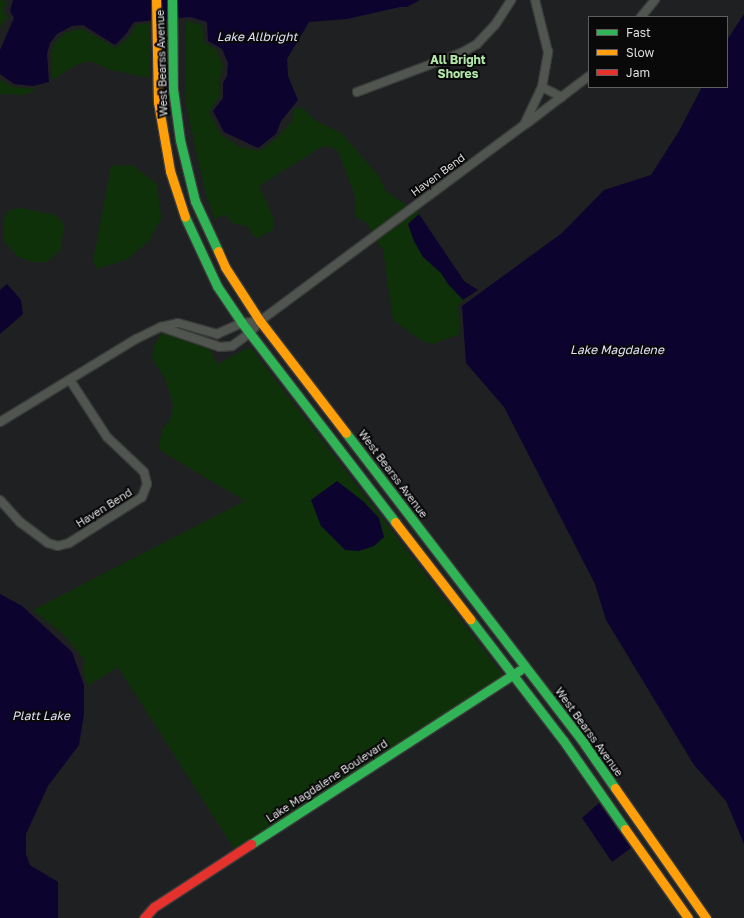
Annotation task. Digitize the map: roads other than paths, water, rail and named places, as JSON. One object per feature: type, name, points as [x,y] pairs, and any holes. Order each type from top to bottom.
[{"type":"main road","name":"West Bearss Avenue","points":[[156,0],[161,125],[170,171],[186,220],[209,272],[242,323],[564,740],[688,918]]},
{"type":"main road","name":"West Bearss Avenue","points":[[172,0],[176,123],[187,172],[200,214],[225,267],[260,321],[585,745],[706,918]]},
{"type":"main road","name":"Lake Magdalene Boulevard","points":[[144,918],[154,907],[525,666]]},
{"type":"street","points":[[357,92],[461,53],[477,44],[495,25],[511,0]]},
{"type":"street","name":"Haven Bend","points":[[161,327],[220,347],[232,346],[250,333],[260,321],[524,125],[542,87],[548,52],[535,0]]},
{"type":"street","points":[[642,16],[655,0]]},
{"type":"street","points":[[524,125],[588,77]]},
{"type":"street","points":[[542,87],[562,97]]},
{"type":"street","points":[[161,125],[176,123]]},
{"type":"street","points":[[0,422],[136,339],[161,327],[178,322],[217,334],[242,323],[260,321]]},
{"type":"street","points":[[192,337],[194,327]]},
{"type":"street","name":"Haven Bend","points":[[0,500],[20,522],[56,546],[69,543],[142,497],[147,484],[144,472],[107,437],[70,380]]},
{"type":"water","name":"Lake Allbright","points":[[13,0],[420,0],[407,7],[400,7],[347,19],[309,22],[287,59],[288,76],[298,100],[281,121],[276,134],[258,148],[224,132],[213,111],[223,98],[223,83],[227,76],[228,63],[222,49],[208,41],[207,22],[190,17],[134,22],[126,34],[115,45],[83,25],[72,26],[57,34],[50,43],[47,54],[49,82],[33,86],[14,84],[0,74],[0,50],[14,18],[10,11]]},
{"type":"water","name":"Lake Magdalene","points":[[744,14],[744,844],[726,801],[694,765],[606,620],[595,584],[504,407],[466,363],[462,306],[562,233],[604,190],[651,175],[679,131],[701,88],[728,88],[728,38]]},
{"type":"water","points":[[419,214],[464,281],[478,290],[463,300],[448,284],[441,273],[423,257],[414,241],[408,224]]},
{"type":"water","points":[[7,284],[21,300],[23,314],[0,334],[0,290]]},
{"type":"water","points":[[337,481],[364,502],[379,518],[384,537],[374,546],[359,551],[345,550],[321,526],[311,500]]},
{"type":"water","name":"Platt Lake","points":[[0,594],[22,606],[72,652],[84,685],[84,714],[79,745],[48,786],[26,834],[26,854],[30,865],[58,882],[58,918],[0,918]]},
{"type":"water","points":[[599,803],[631,848],[612,862],[582,818]]},
{"type":"district","name":"All Bright Shores","points":[[458,67]]}]
